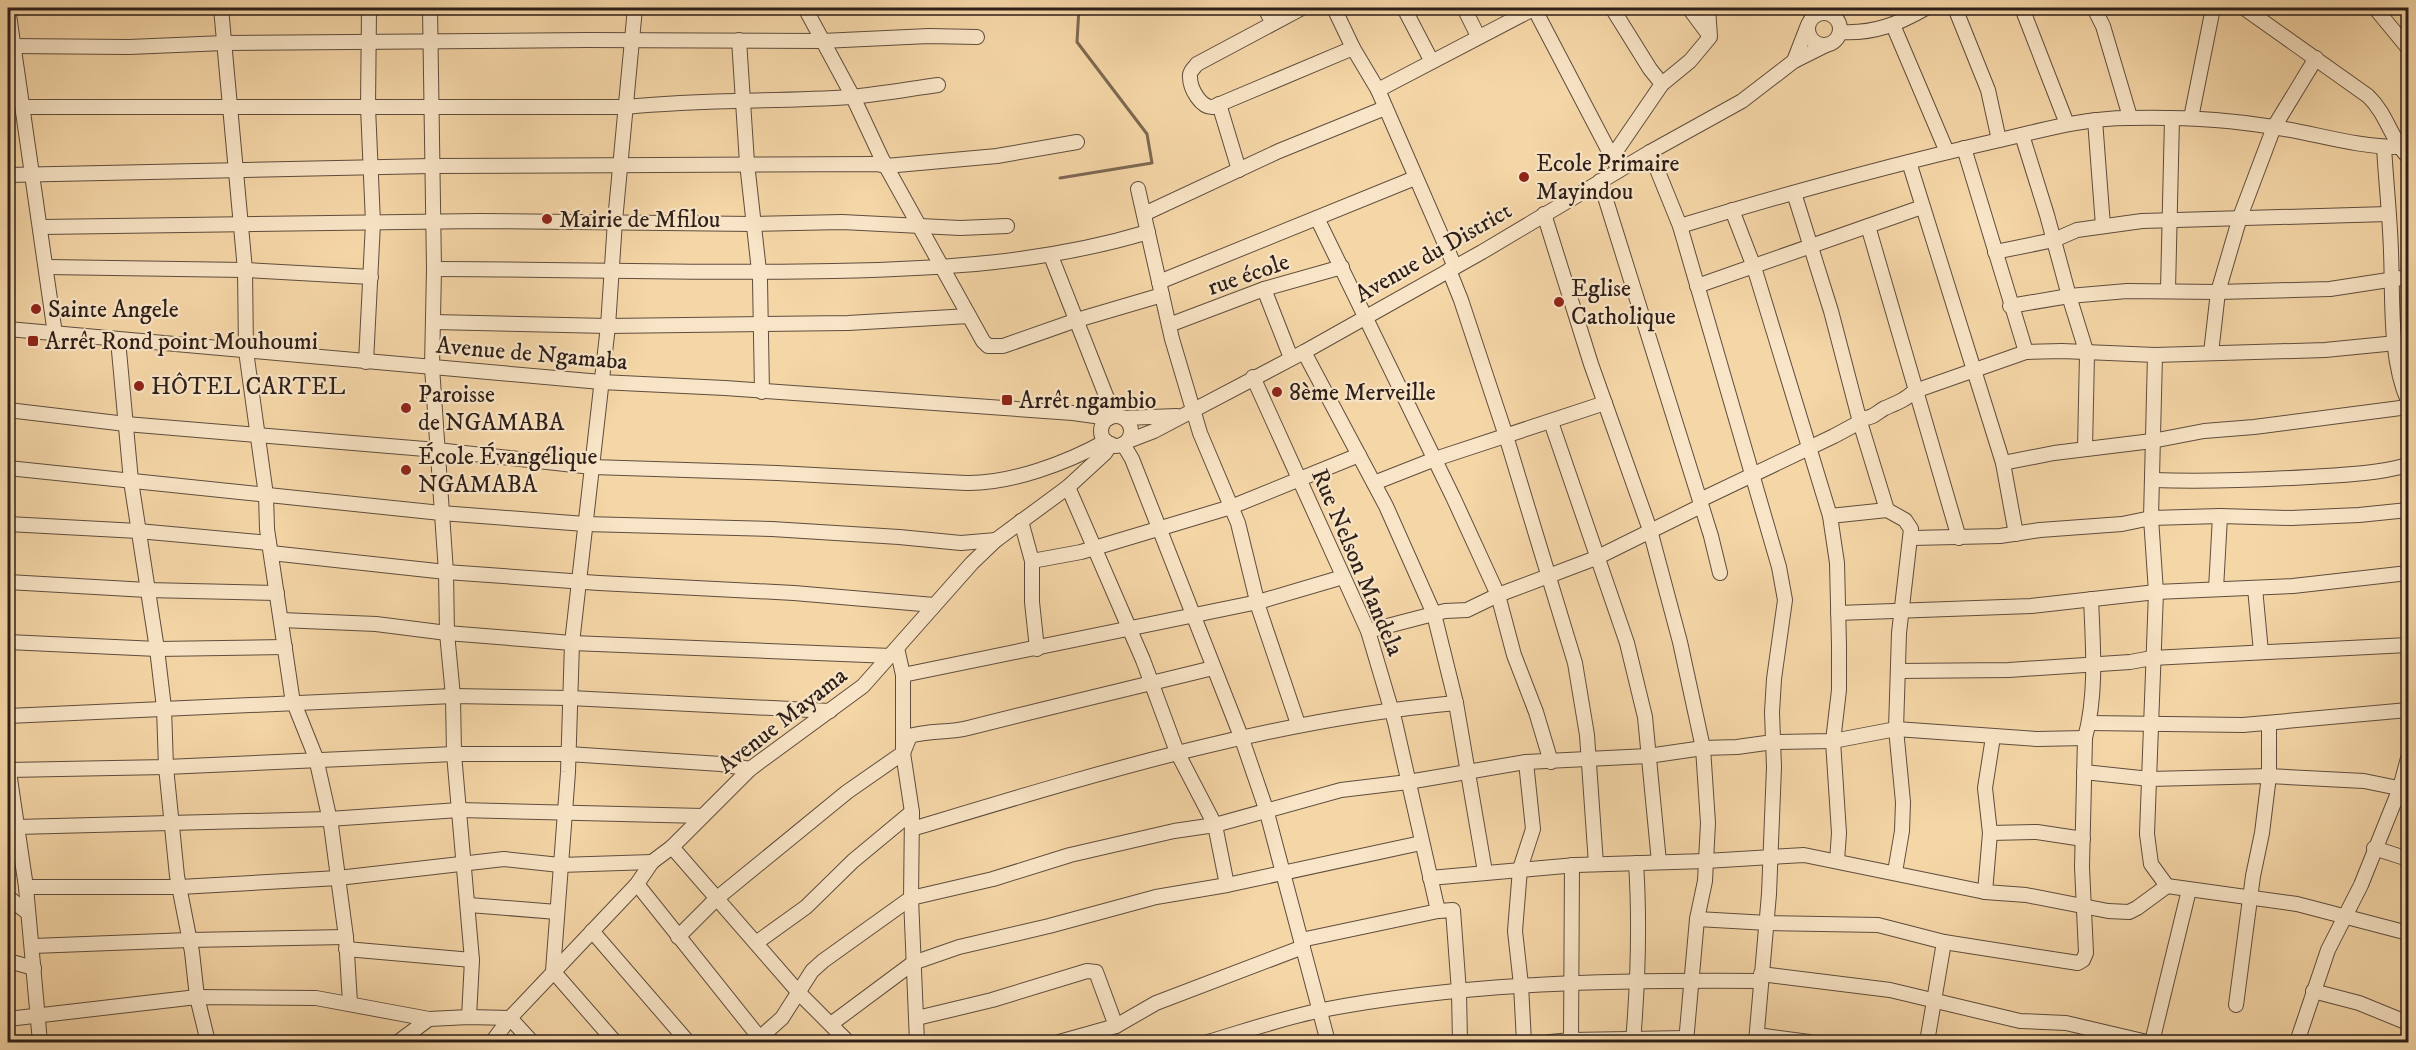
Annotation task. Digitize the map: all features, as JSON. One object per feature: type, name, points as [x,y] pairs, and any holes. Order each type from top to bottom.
[{"type":"street","points":[[8,8],[11,46],[24,107],[55,334]]},
{"type":"street","points":[[221,8],[245,270],[246,351],[266,495],[270,548],[293,703],[316,758],[329,819],[346,943],[350,1003]]},
{"type":"street","points":[[366,362],[373,223],[368,107],[369,8]]},
{"type":"street","points":[[430,8],[430,166],[434,269],[432,367],[446,572],[454,754],[463,863],[469,905],[472,960],[469,1017]]},
{"type":"street","points":[[615,1042],[553,971],[568,754],[572,643],[608,326],[615,221],[636,8]]},
{"type":"street","points":[[805,8],[853,97],[886,166],[983,341],[988,346],[995,347],[1077,320],[1160,288],[1317,218],[1415,178]]},
{"type":"street","points":[[1265,8],[1272,22]]},
{"type":"street","points":[[1302,8],[1197,64],[1191,71],[1190,78],[1200,102],[1208,107],[1219,104],[1353,48]]},
{"type":"street","points":[[1334,8],[1353,48],[1378,90],[1452,268],[1506,436],[1575,663],[1589,760],[1596,864]]},
{"type":"street","points":[[1404,8],[1431,60]]},
{"type":"street","points":[[1464,8],[1478,36]]},
{"type":"street","points":[[1378,90],[1431,60],[1534,8],[1619,170]]},
{"type":"street","points":[[1612,8],[1662,84]]},
{"type":"street","points":[[1689,8],[1710,37]]},
{"type":"street","points":[[1612,157],[1662,84],[1690,62],[1710,37],[1708,8]]},
{"type":"street","points":[[1840,32],[1866,32],[1893,25],[1926,8]]},
{"type":"street","points":[[1954,8],[1988,90],[1999,140]]},
{"type":"street","points":[[2022,8],[2067,124]]},
{"type":"street","points":[[2094,8],[2103,26],[2130,117]]},
{"type":"street","points":[[2191,118],[2213,8]]},
{"type":"street","points":[[2244,8],[2346,79],[2379,107],[2391,147],[2388,214],[2391,281],[2396,343],[2403,388],[2409,401]]},
{"type":"street","points":[[2375,8],[2409,48]]},
{"type":"street","points":[[1794,61],[1808,25],[1817,11],[1831,14],[1838,12],[1840,32],[1835,41],[1826,45],[1812,40],[1808,25]]},
{"type":"street","points":[[1893,25],[1947,152]]},
{"type":"street","points":[[11,46],[141,47],[224,43],[587,40],[632,42],[822,41],[930,36],[977,37]]},
{"type":"street","points":[[739,40],[747,163],[759,273],[762,392]]},
{"type":"street","name":"Avenue du District","points":[[8,411],[126,424],[437,450],[592,467],[978,483],[1032,471],[1114,442],[1154,431],[1298,355],[1452,268],[1742,101],[1794,61],[1826,45]]},
{"type":"street","points":[[2211,354],[2218,292],[2240,217],[2274,127],[2316,58]]},
{"type":"street","points":[[24,107],[626,106],[853,97],[938,85]]},
{"type":"street","points":[[1219,104],[1239,170]]},
{"type":"street","points":[[1144,214],[1239,170],[1385,108]]},
{"type":"street","points":[[1680,226],[1947,152],[2067,124],[2095,120],[2130,117],[2191,118],[2274,127],[2322,138],[2391,147],[2409,157]]},
{"type":"street","points":[[2168,290],[2172,118]]},
{"type":"street","points":[[2095,120],[2103,226]]},
{"type":"street","points":[[2022,135],[2087,354],[2085,449]]},
{"type":"street","points":[[2391,147],[2409,136]]},
{"type":"street","points":[[8,175],[430,166],[747,163],[886,166],[997,156],[1077,142]]},
{"type":"street","points":[[1964,148],[2010,306],[2026,352]]},
{"type":"street","points":[[1650,152],[1680,226],[1779,567],[1785,600],[1774,679],[1773,794],[1768,923],[1756,1039],[1809,1042]]},
{"type":"street","points":[[1909,162],[2003,463],[2016,534]]},
{"type":"street","points":[[1600,181],[1701,503],[1720,573]]},
{"type":"street","points":[[1138,189],[1169,325],[1200,433],[1238,524],[1258,602],[1298,724]]},
{"type":"street","points":[[1794,193],[1831,311],[1860,422],[1887,510]]},
{"type":"street","points":[[1697,286],[1922,207]]},
{"type":"street","points":[[1732,210],[1754,267],[1830,516],[1836,563],[1838,613],[1839,690],[1833,741],[1839,833],[1837,861]]},
{"type":"street","points":[[1544,214],[1605,404],[1650,530],[1680,642],[1703,748],[1708,823],[1705,880],[1697,919],[1686,1040],[1550,1042]]},
{"type":"street","points":[[1995,252],[2054,240],[2077,230],[2103,226],[2168,220],[2388,214]]},
{"type":"street","points":[[1317,218],[1435,459],[1498,596],[1514,655],[1536,712],[1551,762]]},
{"type":"street","points":[[41,227],[615,221],[754,224],[842,222],[920,228],[1007,226]]},
{"type":"street","points":[[1868,226],[1959,538]]},
{"type":"street","points":[[434,269],[759,273],[944,268],[1051,256],[1148,232]]},
{"type":"street","points":[[1051,256],[1116,417],[1131,427],[1131,434],[1114,442]]},
{"type":"street","points":[[46,267],[245,270],[371,277]]},
{"type":"street","name":"rue école","points":[[1169,325],[1264,289],[1342,267]]},
{"type":"street","points":[[2010,306],[2069,296],[2127,291],[2330,290],[2409,278]]},
{"type":"street","points":[[1264,289],[1298,355],[1374,483],[1434,614],[1456,703],[1485,872]]},
{"type":"street","points":[[434,322],[608,326],[848,322],[969,316]]},
{"type":"street","name":"Avenue de Ngamaba","points":[[8,329],[601,382],[1116,417]]},
{"type":"street","points":[[118,340],[131,481],[164,708],[166,766],[180,887],[197,997],[208,1042]]},
{"type":"street","points":[[1368,631],[1434,614],[1467,610],[1596,558],[1864,418],[1871,418],[1884,408],[1900,403],[1915,391],[2026,352],[2211,354],[2325,350],[2396,343]]},
{"type":"street","points":[[2155,355],[2151,518],[2156,592],[2147,834],[2151,864],[2167,885],[2188,890],[2297,904],[2409,933]]},
{"type":"street","name":"Rue Nelson Mandela","points":[[1253,377],[1368,631],[1391,709],[1438,910]]},
{"type":"street","points":[[1374,483],[1435,459],[1605,404]]},
{"type":"street","points":[[2003,463],[2204,431],[2409,407]]},
{"type":"street","name":"Avenue de Ngamaba","points":[[1054,413],[1087,424],[1114,442]]},
{"type":"street","name":"Avenue du District","points":[[1116,417],[1179,416]]},
{"type":"street","points":[[1116,417],[1102,425],[1114,442],[1132,459],[1242,739],[1266,809],[1328,1042]]},
{"type":"street","points":[[1551,422],[1627,643],[1645,717],[1659,862]]},
{"type":"street","name":"Avenue Mayama","points":[[492,1042],[510,1018],[553,971],[637,884],[652,862],[672,847],[750,769],[863,686],[972,562],[1021,520],[1068,487],[1114,442]]},
{"type":"street","points":[[1032,561],[1093,547],[1231,507],[1359,455]]},
{"type":"street","points":[[2153,480],[2211,483],[2283,479],[2385,472],[2409,465]]},
{"type":"street","points":[[8,468],[441,513],[585,524],[772,529],[961,543],[996,540]]},
{"type":"street","points":[[1068,487],[1152,683],[1177,752],[1215,825],[1227,885]]},
{"type":"street","points":[[1830,516],[1887,510],[1897,514],[1909,524],[1912,538],[1901,612],[1896,729],[1903,802],[1902,831],[1894,872]]},
{"type":"street","points":[[1912,538],[1959,538],[2016,534],[2084,528],[2151,518],[2220,516],[2291,518],[2409,510]]},
{"type":"street","points":[[2216,589],[2220,516]]},
{"type":"street","points":[[1021,520],[1032,561],[1032,602],[1037,649]]},
{"type":"street","points":[[8,524],[138,531],[446,572],[579,582],[794,592],[934,605]]},
{"type":"street","points":[[1838,613],[2031,606],[2156,592],[2254,588],[2409,573]]},
{"type":"street","points":[[903,675],[1258,602],[1343,577]]},
{"type":"street","points":[[8,582],[147,590],[277,593]]},
{"type":"street","points":[[2254,588],[2261,652]]},
{"type":"street","points":[[1697,919],[1878,925],[1944,942],[2078,963],[2083,960],[2086,953],[2082,867],[2085,738],[2089,723],[2094,663],[2091,599]]},
{"type":"street","points":[[280,620],[376,624],[447,633],[572,643],[894,652],[903,675],[903,753],[912,812],[911,898],[917,1018],[916,1042]]},
{"type":"street","points":[[8,642],[157,649],[285,647]]},
{"type":"street","points":[[1898,671],[2009,670],[2130,662],[2152,658],[2409,645]]},
{"type":"street","points":[[678,937],[716,899],[847,792],[903,753],[910,736],[921,732],[964,729],[1213,668]]},
{"type":"street","points":[[8,717],[453,696],[570,698],[830,711]]},
{"type":"street","points":[[912,830],[1177,752],[1242,739],[1298,724],[1391,709],[1456,703]]},
{"type":"street","points":[[2089,723],[2270,723],[2409,710]]},
{"type":"street","points":[[2236,1005],[2269,776],[2270,723]]},
{"type":"street","points":[[637,884],[759,1041],[782,1018],[800,994],[812,971],[911,898],[993,879],[1070,855],[1174,831],[1215,825],[1341,790],[1408,782],[1526,762],[1648,756],[1703,748],[1737,747],[1773,742],[1833,741],[1896,729],[1949,731],[1993,737],[2085,738]]},
{"type":"street","points":[[1985,892],[1990,833],[1985,788],[1993,737]]},
{"type":"street","points":[[40,1042],[33,946],[26,887],[12,822],[8,768],[166,766],[454,754],[568,754],[721,764],[750,769]]},
{"type":"street","points":[[2297,1042],[2328,950],[2361,885],[2374,848],[2404,789],[2409,758]]},
{"type":"street","points":[[1524,1042],[1515,931],[1520,869],[1533,829],[1526,762]]},
{"type":"street","points":[[2084,772],[2150,779],[2269,776],[2364,781],[2404,789]]},
{"type":"street","points":[[12,822],[172,824],[329,819],[459,810],[703,816]]},
{"type":"street","points":[[756,943],[806,907],[853,861],[912,812]]},
{"type":"street","points":[[1990,833],[2037,832],[2083,839]]},
{"type":"street","points":[[831,1024],[913,963],[959,948],[1156,897],[1227,885],[1421,843]]},
{"type":"street","points":[[672,847],[800,994],[848,1042]]},
{"type":"street","points":[[2374,848],[2409,859]]},
{"type":"street","points":[[1430,878],[1572,865],[1804,855],[1985,892],[2026,895],[2108,911],[2129,912],[2138,908],[2167,885]]},
{"type":"street","points":[[26,887],[180,887],[338,878],[504,859],[560,865],[652,862]]},
{"type":"street","points":[[1633,1040],[1638,980],[1639,907],[1636,863]]},
{"type":"street","points":[[1571,1041],[1572,865]]},
{"type":"street","points":[[1208,1042],[1321,1010],[1459,992],[1521,985],[1761,978],[1890,990],[2020,1021],[2066,1023],[2150,1042],[2188,890]]},
{"type":"street","points":[[8,897],[28,914]]},
{"type":"street","points":[[469,905],[557,912]]},
{"type":"street","points":[[1059,1042],[1116,1026],[1156,1003],[1302,944],[1438,910],[1451,909],[1454,911],[1460,1042]]},
{"type":"street","points":[[592,931],[688,1042]]},
{"type":"street","points":[[33,946],[189,939],[346,943],[472,960]]},
{"type":"street","points":[[1927,1042],[1944,942]]},
{"type":"street","points":[[8,961],[34,968]]},
{"type":"street","points":[[917,1018],[1002,997],[1088,971],[1096,972],[1116,1026]]},
{"type":"street","points":[[2313,991],[2360,1002],[2409,1023]]},
{"type":"street","points":[[8,1019],[197,997],[316,998],[429,1019],[510,1018],[532,1042]]},
{"type":"street","points":[[398,1042],[429,1019]]},
{"type":"waterway","points":[[1060,178],[1152,163],[1147,134],[1077,42],[1079,8]]},
{"type":"place","name":"Ecole Primaire Mayindou","points":[[1524,177]]},
{"type":"place","name":"Mairie de Mfilou","points":[[547,219]]},
{"type":"place","name":"Eglise Catholique","points":[[1559,302]]},
{"type":"place","name":"Sainte Angele","points":[[36,309]]},
{"type":"place","name":"Arrêt Rond point Mouhoumi","points":[[33,341]]},
{"type":"place","name":"HÔTEL CARTEL","points":[[139,386]]},
{"type":"place","name":"8ème Merveille","points":[[1277,392]]},
{"type":"place","name":"Arrêt ngambio","points":[[1007,400]]},
{"type":"place","name":"Paroisse de NGAMABA","points":[[406,408]]},
{"type":"place","name":"École Évangélique NGAMABA","points":[[406,470]]}]
